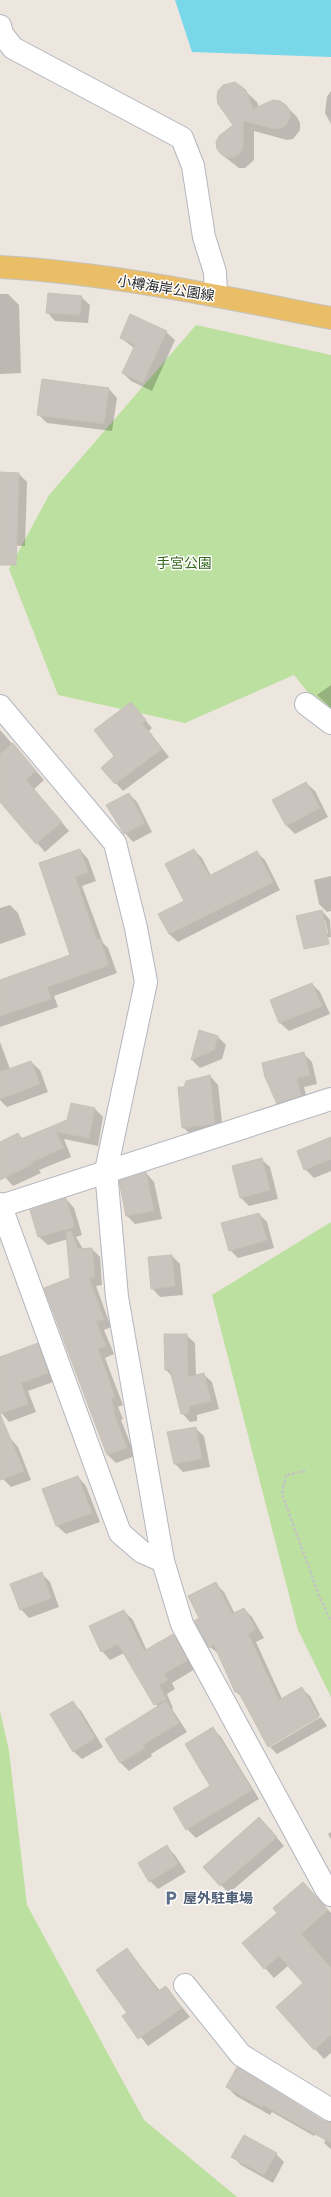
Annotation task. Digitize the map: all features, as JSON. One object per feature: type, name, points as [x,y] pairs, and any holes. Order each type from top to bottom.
[{"type":"main road","name":"小樽海岸公園線","points":[[0,267],[53,270],[216,296],[331,318]]},
{"type":"street","points":[[0,26],[2,34],[14,48],[182,138],[193,166],[204,237],[215,272],[216,296]]},
{"type":"street","points":[[306,704],[331,723]]},
{"type":"street","points":[[0,706],[115,843],[136,928],[146,982],[106,1171],[117,1297],[163,1561],[182,1624],[322,1882],[331,1895]]},
{"type":"street","points":[[163,1561],[142,1552],[120,1533],[0,1205],[331,1099]]},
{"type":"street","points":[[185,1985],[241,2055],[331,2110]]},
{"type":"path","points":[[305,1471],[286,1475],[282,1494],[320,1598],[331,1621]]},
{"type":"green space","name":"手宮公園","points":[[196,325],[331,355],[331,721],[294,675],[185,723],[58,695],[9,569],[49,495]]},
{"type":"green space","points":[[331,1222],[331,1697],[298,1630],[212,1295]]},
{"type":"green space","points":[[0,1711],[9,1751],[27,1905],[144,2120],[237,2197],[0,2197]]},
{"type":"water","points":[[175,0],[331,0],[331,57],[192,52]]},
{"type":"building","points":[[235,82],[246,90],[253,109],[273,100],[280,101],[286,105],[290,111],[290,118],[287,124],[282,128],[275,129],[243,121],[243,149],[234,157],[227,158],[217,149],[216,142],[219,136],[233,125],[218,104],[217,97],[218,91],[223,85]]},
{"type":"building","points":[[48,293],[82,296],[80,315],[46,313]]},
{"type":"building","points":[[130,314],[167,331],[143,383],[122,373],[135,345],[120,338]]},
{"type":"building","points":[[42,379],[109,388],[104,424],[37,415]]},
{"type":"building","points":[[0,472],[19,473],[16,565],[0,565]]},
{"type":"building","points":[[131,702],[146,720],[142,723],[162,749],[115,784],[101,768],[114,756],[94,730]]},
{"type":"building","points":[[13,743],[36,771],[26,780],[62,822],[36,844],[0,802],[0,754]]},
{"type":"building","points":[[306,782],[320,808],[286,826],[272,800]]},
{"type":"building","points":[[129,793],[145,823],[124,834],[106,805]]},
{"type":"building","points":[[80,849],[88,872],[75,877],[97,940],[100,939],[109,965],[47,987],[51,999],[0,1016],[0,980],[70,955],[39,863]]},
{"type":"building","points":[[194,849],[209,876],[257,851],[273,882],[169,934],[158,914],[184,901],[165,864]]},
{"type":"building","points":[[322,910],[329,944],[304,949],[296,916]]},
{"type":"building","points":[[312,983],[322,1006],[279,1023],[270,1000]]},
{"type":"building","points":[[199,1030],[218,1036],[214,1050],[191,1060]]},
{"type":"building","points":[[304,1052],[310,1075],[297,1078],[301,1096],[277,1104],[265,1077],[262,1063]]},
{"type":"building","points":[[31,1061],[40,1084],[0,1099],[0,1072]]},
{"type":"building","points":[[210,1075],[215,1124],[182,1128],[178,1087],[184,1087],[186,1081]]},
{"type":"building","points":[[71,1103],[95,1108],[89,1138],[56,1132],[64,1148],[32,1162],[33,1164],[0,1180],[0,1142],[18,1133],[21,1139],[67,1120]]},
{"type":"building","points":[[331,1137],[331,1159],[304,1170],[297,1151]]},
{"type":"building","points":[[262,1158],[270,1190],[240,1198],[232,1166]]},
{"type":"building","points":[[146,1172],[154,1211],[126,1216],[119,1181]]},
{"type":"building","points":[[66,1198],[75,1227],[38,1237],[30,1210]]},
{"type":"building","points":[[259,1213],[267,1240],[229,1251],[221,1223]]},
{"type":"building","points":[[71,1231],[78,1249],[92,1248],[95,1277],[89,1278],[104,1319],[96,1321],[106,1346],[98,1349],[115,1397],[111,1399],[115,1411],[113,1411],[127,1448],[107,1455],[44,1288],[70,1278],[66,1232]]},
{"type":"building","points":[[172,1255],[175,1286],[151,1289],[148,1257]]},
{"type":"building","points":[[164,1334],[187,1334],[188,1377],[204,1373],[211,1401],[189,1406],[189,1413],[181,1414],[170,1370],[165,1370]]},
{"type":"building","points":[[38,1343],[48,1373],[21,1383],[28,1404],[0,1414],[0,1357]]},
{"type":"building","points":[[0,1414],[24,1471],[0,1480]]},
{"type":"building","points":[[196,1427],[202,1459],[174,1464],[167,1432]]},
{"type":"building","points":[[78,1476],[92,1513],[56,1526],[42,1489]]},
{"type":"building","points":[[42,1572],[51,1598],[20,1610],[10,1584]]},
{"type":"building","points":[[216,1582],[232,1614],[244,1608],[256,1629],[248,1634],[279,1700],[302,1687],[319,1717],[268,1747],[238,1691],[235,1692],[214,1645],[209,1648],[194,1621],[199,1618],[188,1596]]},
{"type":"building","points":[[124,1610],[144,1651],[173,1634],[188,1660],[164,1674],[168,1680],[159,1685],[166,1699],[154,1705],[118,1644],[101,1652],[89,1626]]},
{"type":"building","points":[[73,1701],[95,1738],[73,1752],[50,1714]]},
{"type":"building","points":[[166,1701],[179,1723],[143,1745],[145,1748],[120,1763],[105,1739]]},
{"type":"building","points":[[213,1727],[252,1790],[186,1830],[173,1808],[210,1786],[185,1744]]},
{"type":"building","points":[[259,1817],[277,1837],[220,1886],[203,1867]]},
{"type":"building","points":[[167,1845],[178,1864],[149,1882],[138,1863]]},
{"type":"building","points":[[303,1882],[328,1910],[301,1934],[331,1968],[331,2035],[314,2050],[276,2007],[303,1983],[279,1956],[264,1969],[242,1943],[277,1913],[273,1908]]},
{"type":"building","points":[[127,1948],[158,1991],[166,1986],[182,2008],[138,2039],[122,2016],[127,2013],[96,1970]]},
{"type":"building","points":[[237,2067],[324,2121],[331,2122],[331,2143],[263,2105],[262,2107],[226,2087]]},
{"type":"building","points":[[244,2135],[277,2153],[264,2175],[231,2157]]},
{"type":"place","name":"屋外駐車場","points":[[171,1898]]}]
